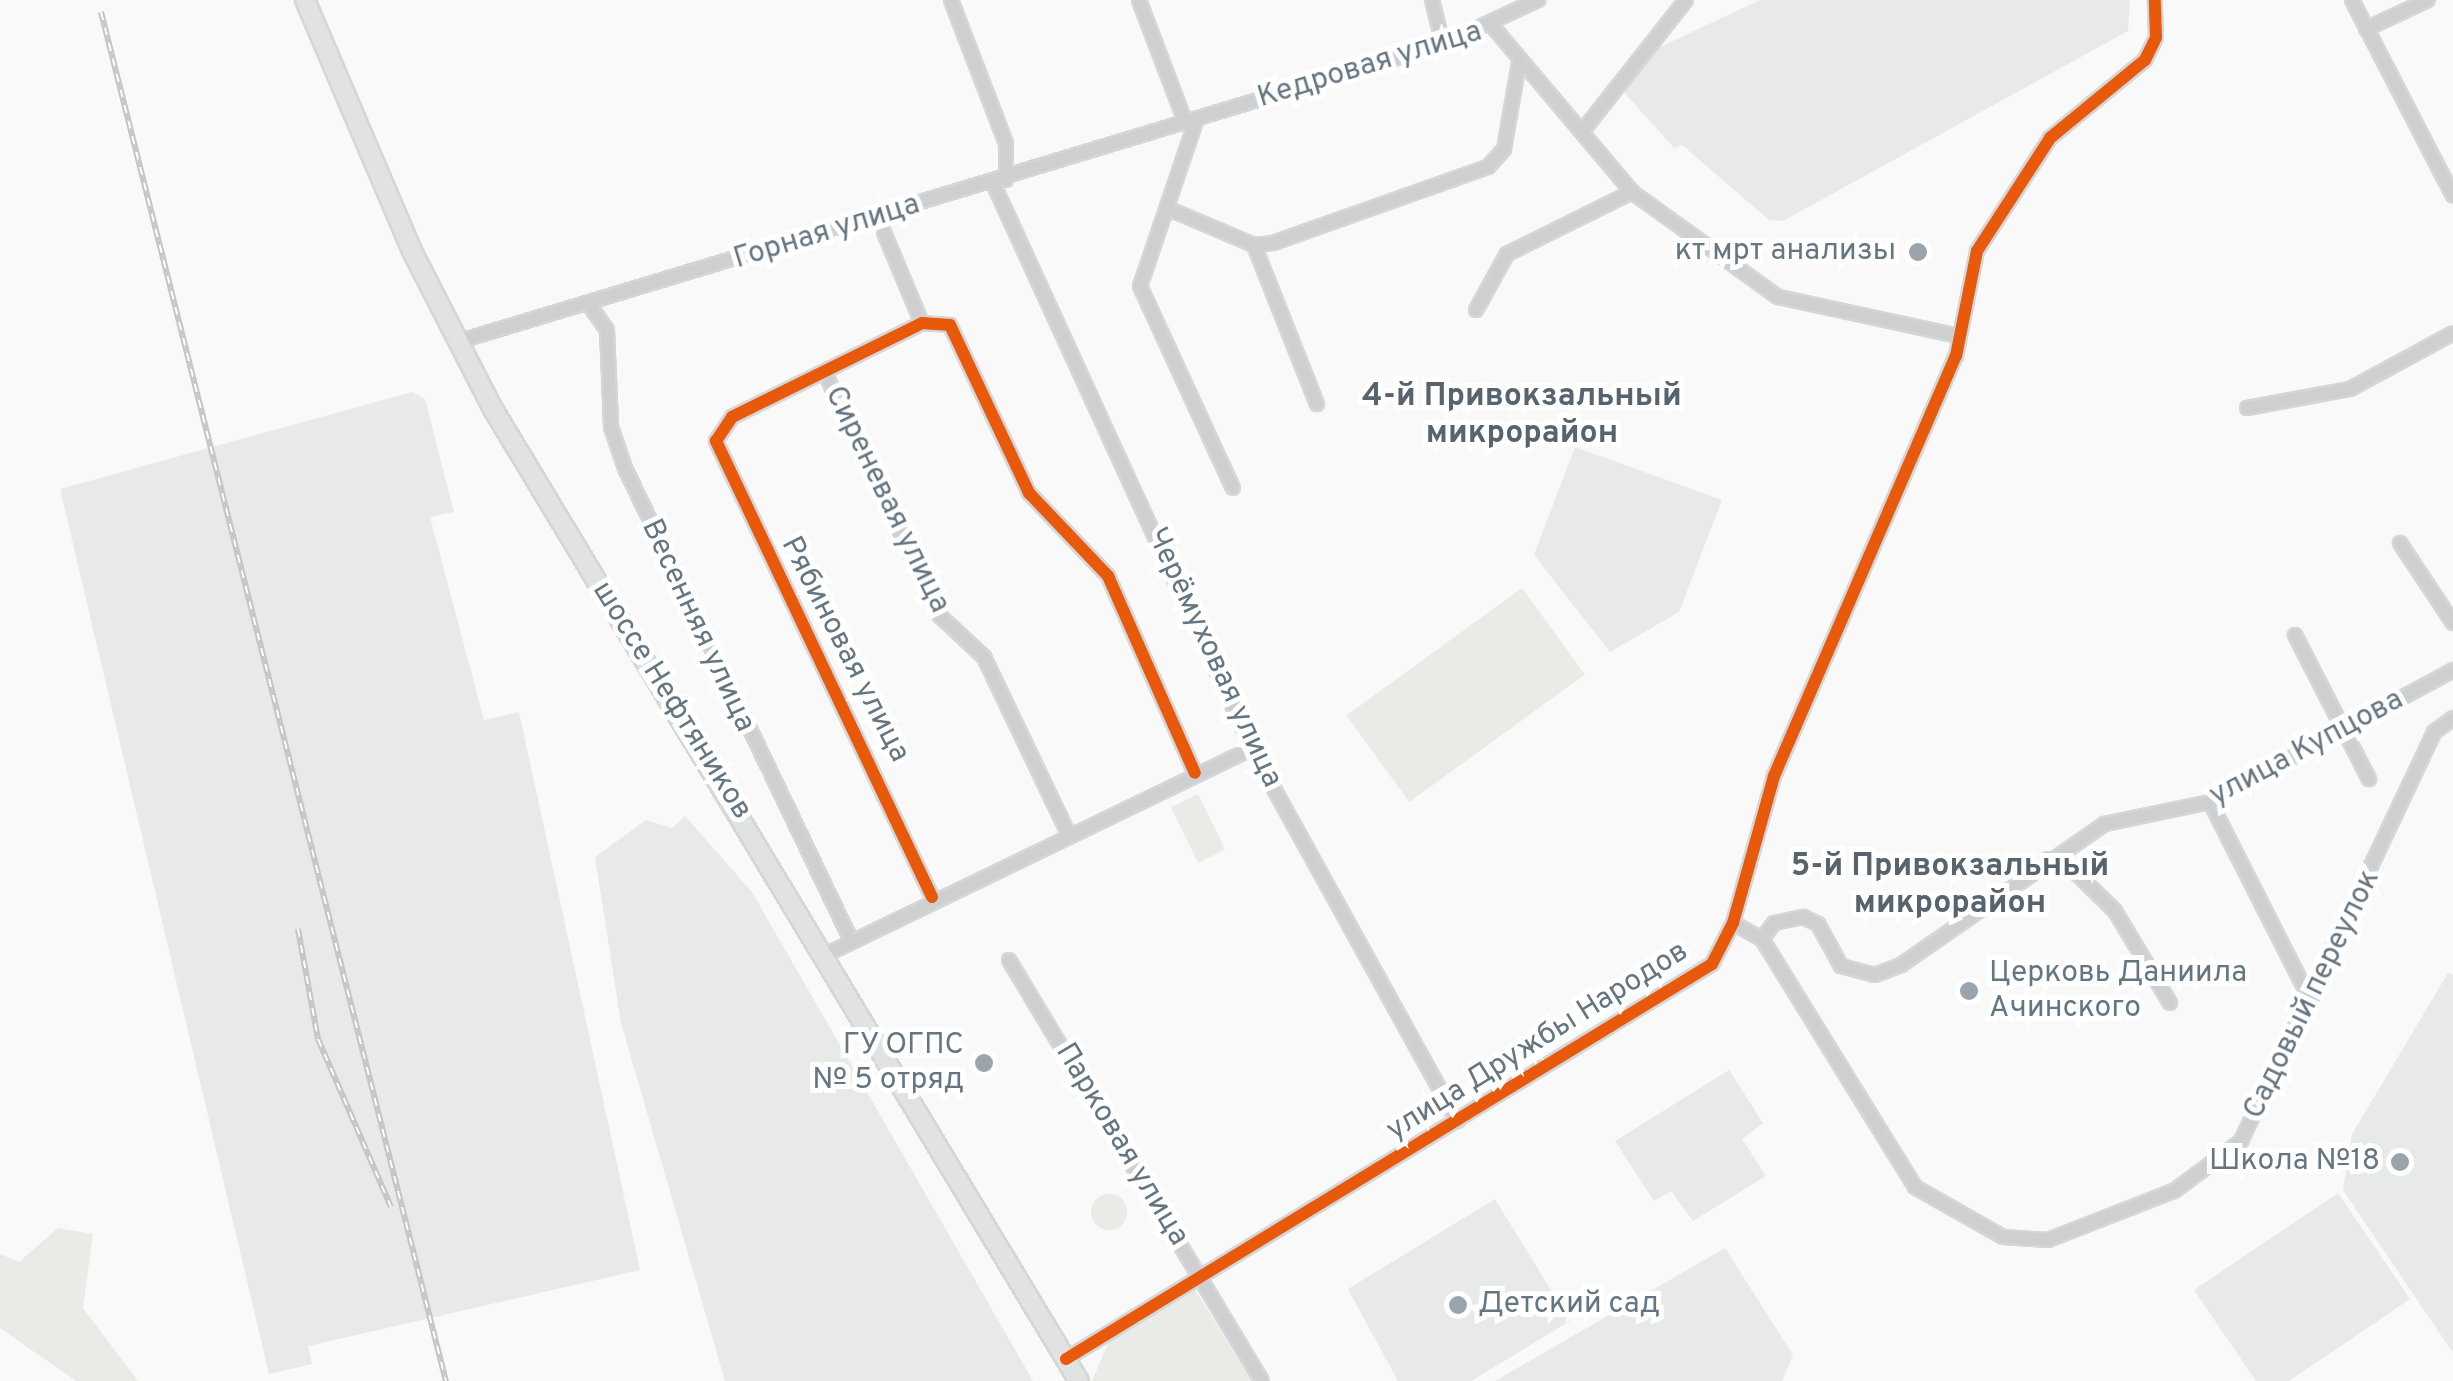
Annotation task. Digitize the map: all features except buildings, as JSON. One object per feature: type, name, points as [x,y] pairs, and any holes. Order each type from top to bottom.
[{"type":"main road","name":"шоссе Нефтяников","points":[[305,0],[457,342],[827,954],[1079,1381]]},
{"type":"street","points":[[1138,0],[1191,122],[1142,295],[1232,488]]},
{"type":"street","points":[[1432,0],[1443,44]]},
{"type":"street","name":"Кедровая улица","points":[[1191,122],[1494,28],[1538,0]]},
{"type":"street","points":[[1585,128],[1686,0]]},
{"type":"street","name":"улица Дружбы Народов","points":[[1066,1359],[1704,971],[1733,923],[1774,776],[1960,336],[1970,271],[2002,204],[2050,138],[2145,60],[2156,37],[2154,0]]},
{"type":"street","points":[[2352,0],[2453,196]]},
{"type":"street","points":[[2366,29],[2428,0]]},
{"type":"street","name":"Черёмуховая улица","points":[[954,1],[1006,143],[1000,181],[1252,749],[1457,1121]]},
{"type":"street","points":[[1494,28],[1519,64],[1585,128],[1632,192],[1778,297],[1960,336]]},
{"type":"street","points":[[1168,210],[1254,244],[1501,155],[1519,64]]},
{"type":"street","name":"Горная улица","points":[[457,342],[1191,122]]},
{"type":"street","points":[[1476,310],[1507,254],[1632,192]]},
{"type":"street","points":[[878,218],[922,322]]},
{"type":"street","points":[[1254,244],[1317,404]]},
{"type":"street","name":"Весенняя улица","points":[[588,303],[607,330],[612,427],[625,468],[850,938]]},
{"type":"street","points":[[824,373],[922,322],[942,321],[1029,493],[1108,576],[1195,774]]},
{"type":"street","points":[[2247,408],[2350,389],[2453,333]]},
{"type":"street","name":"Рябиновая улица","points":[[824,373],[719,426],[718,448],[932,897]]},
{"type":"street","name":"Сиреневая улица","points":[[824,373],[940,616],[984,656],[1067,831]]},
{"type":"street","points":[[2400,543],[2453,623]]},
{"type":"street","points":[[2294,635],[2346,727],[2369,779]]},
{"type":"street","name":"улица Купцова","points":[[1762,939],[1774,922],[1803,917],[1818,924],[1841,966],[1876,975],[1914,958],[2048,859],[2105,824],[2210,802],[2453,670]]},
{"type":"street","name":"Садовый переулок","points":[[1762,939],[1903,1174],[1977,1224],[2026,1242],[2156,1199],[2227,1156],[2249,1130],[2312,1003],[2434,732],[2453,718]]},
{"type":"street","points":[[827,954],[850,938],[1067,831],[1252,749]]},
{"type":"street","points":[[2210,802],[2312,1003]]},
{"type":"street","points":[[2048,859],[2067,864],[2115,911],[2170,1003]]},
{"type":"street","points":[[1733,923],[1762,939]]},
{"type":"street","name":"Парковая улица","points":[[1009,960],[1262,1381]]},
{"type":"shaded area","points":[[1760,0],[2130,0],[2128,31],[1783,221],[1769,220],[1682,145],[1674,148],[1621,89],[1660,47]]},
{"type":"shaded area","points":[[412,392],[425,399],[454,512],[430,517],[484,720],[519,712],[640,1270],[308,1346],[312,1364],[269,1374],[60,489]]},
{"type":"shaded area","points":[[1575,447],[1722,500],[1679,612],[1610,652],[1534,555]]},
{"type":"shaded area","points":[[1522,588],[1585,675],[1409,802],[1346,716]]},
{"type":"shaded area","points":[[1198,794],[1225,850],[1198,863],[1171,807]]},
{"type":"shaded area","points":[[685,816],[752,892],[1033,1381],[725,1381],[621,1023],[595,857],[646,820],[672,828]]},
{"type":"shaded area","name":"Школа №18","points":[[2448,973],[2453,975],[2453,1353],[2343,1190],[2352,1134]]},
{"type":"shaded area","points":[[1729,1070],[1763,1123],[1742,1139],[1766,1176],[1693,1221],[1671,1191],[1654,1201],[1615,1141]]},
{"type":"shaded area","points":[[2338,1193],[2410,1299],[2289,1381],[2256,1381],[2194,1290]]},
{"type":"shaded area","points":[[1109,1194],[1122,1199],[1127,1212],[1122,1225],[1109,1230],[1096,1225],[1091,1212],[1096,1199]]},
{"type":"shaded area","name":"Детский сад","points":[[1495,1199],[1570,1321],[1471,1381],[1398,1381],[1348,1289]]},
{"type":"shaded area","points":[[58,1228],[93,1234],[83,1308],[138,1381],[76,1381],[0,1328],[0,1254],[19,1262]]},
{"type":"shaded area","points":[[1725,1248],[1793,1355],[1782,1381],[1495,1381]]},
{"type":"shaded area","points":[[1195,1290],[1252,1381],[1092,1381],[1108,1343]]},
{"type":"railway","points":[[101,12],[446,1381]]},
{"type":"railway","points":[[298,929],[318,1039],[391,1207]]},
{"type":"cycle path","points":[[1066,1359],[1712,964],[1733,923],[1774,776],[1956,356],[1977,251],[2050,138],[2145,60],[2156,37],[2155,0]]},
{"type":"cycle path","points":[[932,897],[716,441],[732,417],[922,323],[950,325],[1029,493],[1108,576],[1195,773]]},
{"type":"place","name":"кт мрт анализы","points":[[1918,252]]},
{"type":"place","name":"Церковь Даниила Ачинского","points":[[1969,991]]},
{"type":"place","name":"ГУ ОГПС № 5 отряд","points":[[984,1063]]},
{"type":"place","name":"Школа №18","points":[[2400,1162]]},
{"type":"place","name":"Детский сад","points":[[1458,1305]]},
{"type":"district","name":"4-й Привокзальный микрорайон","points":[[1522,416]]},
{"type":"district","name":"5-й Привокзальный микрорайон","points":[[1950,886]]}]
